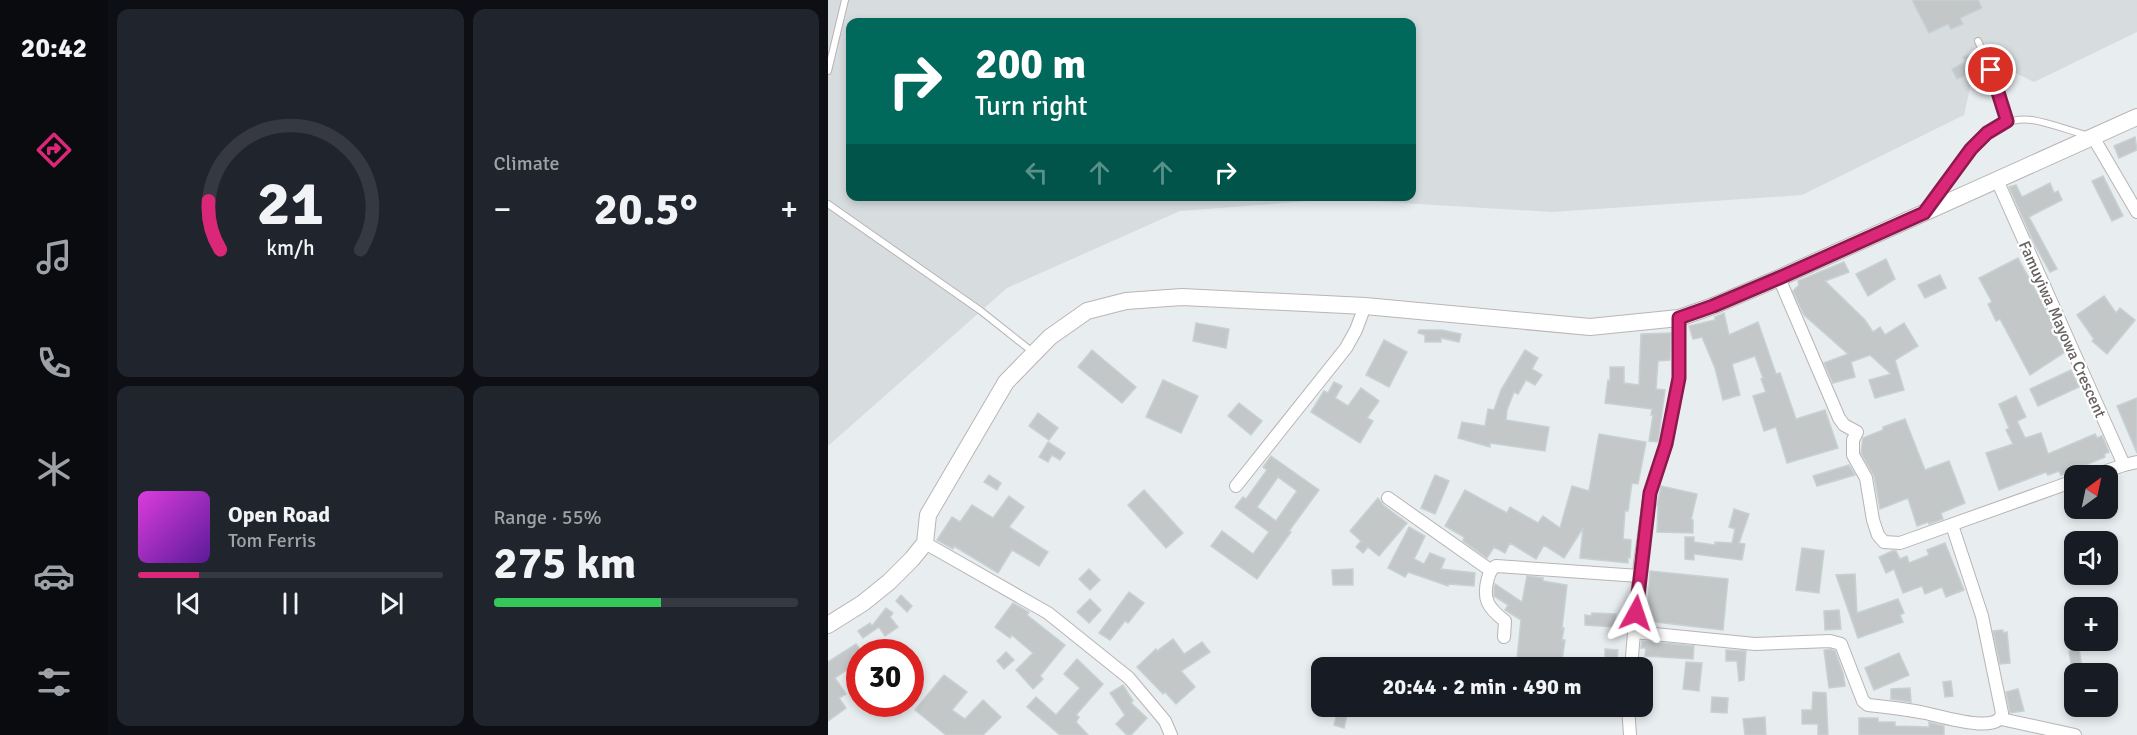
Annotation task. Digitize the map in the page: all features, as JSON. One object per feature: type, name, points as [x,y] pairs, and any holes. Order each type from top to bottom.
[{"type":"street","points":[[828,625],[863,603],[889,582],[925,543],[928,515],[1006,382],[1050,337],[1087,311],[1126,301],[1182,297],[1365,306],[1590,327],[1679,318],[1779,278],[2137,117]]},
{"type":"street","points":[[2093,137],[2137,212]]},
{"type":"street","name":"Famuyiwa Mayowa Crescent","points":[[1997,180],[2124,465]]},
{"type":"street","points":[[1779,278],[1839,418],[1844,425],[1857,432],[1853,440],[1853,455],[1866,478],[1873,520],[1878,535],[1884,542],[1899,543],[2064,485]]},
{"type":"street","points":[[1236,486],[1346,348],[1365,306]]},
{"type":"street","points":[[1632,657],[1639,576],[1650,493],[1666,444],[1679,378],[1679,318]]},
{"type":"street","points":[[2118,467],[2137,462]]},
{"type":"street","points":[[1388,498],[1490,570]]},
{"type":"street","points":[[1634,632],[1755,644],[1838,642],[1841,644],[1863,701],[1868,705],[1926,713],[1961,724],[1997,724],[2001,719],[1982,616],[1952,525]]},
{"type":"street","points":[[925,543],[1048,613],[1129,678],[1164,721],[1171,735]]},
{"type":"street","points":[[1504,637],[1505,621],[1488,603],[1484,591],[1490,570],[1496,566],[1639,576]]},
{"type":"street","points":[[1629,717],[1630,735]]},
{"type":"street","points":[[2001,719],[2075,735]]},
{"type":"lane","points":[[828,71],[845,0]]},
{"type":"lane","points":[[1978,41],[1991,70],[2007,121]]},
{"type":"lane","points":[[1924,213],[1971,149],[1987,133],[2007,121],[2030,120],[2093,137]]},
{"type":"lane","points":[[828,204],[981,311],[1034,353]]},
{"type":"shaded area","points":[[828,0],[2137,0],[2137,32],[2034,82],[1999,65],[1972,79],[1964,115],[1802,195],[1552,212],[1368,201],[1416,201],[1416,18],[846,18],[846,201],[1309,201],[1180,211],[1007,288],[828,446]]},
{"type":"building","points":[[1912,0],[1978,0],[1982,8],[1960,18],[1963,24],[1951,29],[1948,24],[1929,33]]},
{"type":"building","points":[[1975,52],[1983,68],[1957,79],[1952,69],[1965,62],[1963,57]]},
{"type":"building","points":[[2135,137],[2137,150],[2119,158],[2114,146]]},
{"type":"building","points":[[2103,176],[2123,216],[2112,221],[2092,181]]},
{"type":"building","points":[[2050,183],[2054,193],[2058,191],[2062,200],[2029,217],[2057,269],[2050,272],[2009,187],[2016,185],[2022,197]]},
{"type":"building","points":[[2018,258],[2065,352],[2030,375],[2000,319],[1996,321],[1988,304],[1992,302],[1979,278]]},
{"type":"building","points":[[1886,259],[1895,279],[1868,296],[1856,274]]},
{"type":"building","points":[[1844,262],[1849,272],[1825,281],[1865,320],[1873,332],[1880,327],[1885,335],[1904,323],[1918,346],[1895,360],[1904,390],[1875,398],[1869,380],[1891,374],[1870,355],[1851,362],[1855,377],[1833,383],[1824,363],[1848,354],[1804,315],[1793,291],[1799,285],[1798,281]]},
{"type":"building","points":[[1940,275],[1946,288],[1925,298],[1918,285]]},
{"type":"building","points":[[2104,296],[2116,313],[2120,308],[2135,320],[2107,354],[2092,341],[2094,339],[2077,315]]},
{"type":"building","points":[[1724,313],[1729,335],[1758,322],[1776,374],[1780,373],[1796,419],[1825,410],[1838,448],[1787,463],[1776,427],[1764,431],[1753,396],[1766,392],[1755,356],[1732,364],[1740,395],[1723,400],[1715,368],[1702,337],[1693,339],[1689,326],[1715,320],[1715,317]]},
{"type":"building","points":[[1196,323],[1229,329],[1226,348],[1193,341]]},
{"type":"building","points":[[1419,330],[1442,330],[1461,334],[1459,342],[1441,338],[1441,342],[1425,342],[1425,335],[1418,333]]},
{"type":"building","points":[[1671,333],[1670,360],[1658,361],[1656,389],[1665,390],[1658,442],[1649,441],[1652,409],[1605,403],[1608,380],[1610,381],[1610,367],[1624,367],[1624,383],[1639,385],[1641,334]]},
{"type":"building","points":[[1384,340],[1407,352],[1389,387],[1366,375]]},
{"type":"building","points":[[1092,350],[1136,387],[1122,403],[1078,367]]},
{"type":"building","points":[[1525,350],[1538,358],[1532,369],[1542,375],[1535,385],[1526,380],[1518,394],[1514,392],[1506,420],[1549,427],[1545,451],[1490,443],[1490,447],[1458,438],[1462,422],[1485,426],[1488,409],[1494,410],[1501,390]]},
{"type":"building","points":[[2071,370],[2079,387],[2038,406],[2030,389]]},
{"type":"building","points":[[1163,380],[1198,396],[1181,433],[1146,417]]},
{"type":"building","points":[[1334,382],[1342,386],[1335,398],[1348,406],[1361,388],[1379,401],[1367,418],[1373,421],[1360,443],[1311,412],[1324,391],[1328,393]]},
{"type":"building","points":[[2016,396],[2026,417],[2017,421],[2025,438],[2041,433],[2048,454],[2095,434],[2097,438],[2102,436],[2109,452],[2104,454],[2105,457],[2085,465],[2064,465],[2064,474],[2061,475],[2059,471],[2048,475],[2046,472],[1999,490],[1986,453],[2013,444],[2006,430],[2009,428],[1999,404]]},
{"type":"building","points":[[2137,398],[2137,453],[2117,406]]},
{"type":"building","points":[[1239,403],[1262,421],[1251,435],[1228,416]]},
{"type":"building","points":[[1038,413],[1058,428],[1049,440],[1029,426]]},
{"type":"building","points":[[1905,419],[1925,470],[1949,461],[1965,503],[1941,513],[1943,519],[1929,524],[1928,522],[1917,526],[1908,498],[1880,509],[1874,476],[1861,453],[1863,438]]},
{"type":"building","points":[[1599,434],[1646,442],[1638,484],[1632,483],[1628,511],[1625,511],[1623,539],[1631,540],[1628,563],[1580,558],[1583,528],[1564,558],[1544,545],[1536,559],[1510,543],[1505,553],[1494,547],[1487,558],[1463,541],[1464,537],[1445,526],[1465,490],[1507,513],[1510,507],[1538,523],[1543,516],[1560,528],[1572,486],[1589,491]]},
{"type":"building","points":[[1048,442],[1065,453],[1060,460],[1052,455],[1048,462],[1039,457]]},
{"type":"building","points":[[1271,456],[1319,490],[1257,579],[1211,546],[1222,531],[1253,554],[1269,532],[1235,507],[1243,497],[1246,499],[1267,470],[1263,467]],"holes":[[[1278,477],[1297,491],[1276,521],[1257,507]]]},
{"type":"building","points":[[1849,465],[1855,475],[1817,486],[1813,476]]},
{"type":"building","points":[[989,475],[1001,483],[997,490],[984,482]]},
{"type":"building","points":[[1435,475],[1449,481],[1435,514],[1421,508]]},
{"type":"building","points":[[1661,486],[1697,494],[1691,520],[1693,520],[1693,533],[1657,532],[1657,506]]},
{"type":"building","points":[[1144,490],[1183,533],[1166,548],[1128,505]]},
{"type":"building","points":[[1009,496],[1024,507],[1009,527],[1048,552],[1039,566],[1012,550],[998,573],[954,546],[953,549],[937,540],[952,517],[960,522],[972,505],[993,518]]},
{"type":"building","points":[[1378,498],[1383,505],[1407,523],[1379,556],[1368,547],[1363,553],[1356,547],[1361,541],[1350,531]]},
{"type":"building","points":[[1734,509],[1749,514],[1739,543],[1745,544],[1742,560],[1694,554],[1694,560],[1685,559],[1685,537],[1694,537],[1694,542],[1715,545],[1715,542],[1732,543],[1735,529],[1729,527]]},
{"type":"building","points":[[1409,527],[1425,536],[1414,559],[1424,564],[1430,553],[1445,559],[1441,569],[1475,573],[1474,586],[1448,584],[1448,586],[1408,572],[1405,577],[1388,568]]},
{"type":"building","points":[[1945,543],[1964,590],[1946,597],[1942,587],[1925,594],[1922,586],[1903,593],[1894,569],[1886,573],[1879,557],[1896,551],[1900,559],[1907,556],[1909,563],[1929,555],[1927,550]]},
{"type":"building","points":[[1802,548],[1824,551],[1819,593],[1796,590]]},
{"type":"building","points":[[1089,569],[1100,580],[1090,590],[1079,579]]},
{"type":"building","points":[[1353,569],[1353,585],[1333,585],[1332,570]]},
{"type":"building","points":[[1650,571],[1728,579],[1723,630],[1647,621]]},
{"type":"building","points":[[1855,574],[1857,613],[1898,599],[1904,613],[1900,615],[1903,622],[1858,638],[1836,575]]},
{"type":"building","points":[[1527,576],[1567,585],[1562,628],[1564,628],[1562,640],[1565,640],[1563,657],[1517,657],[1521,620],[1505,610],[1508,605],[1494,596],[1495,584],[1522,602]]},
{"type":"building","points":[[1129,592],[1144,603],[1128,623],[1125,621],[1110,640],[1099,633]]},
{"type":"building","points":[[901,595],[912,606],[907,612],[896,601]]},
{"type":"building","points":[[1090,599],[1101,610],[1089,623],[1077,612]]},
{"type":"building","points":[[1013,603],[1029,612],[1027,615],[1065,645],[1040,676],[1043,679],[1033,689],[1016,670],[1033,653],[1012,635],[1010,638],[995,627]]},
{"type":"building","points":[[886,608],[893,613],[890,617],[898,627],[885,636],[879,627],[863,638],[858,631],[870,623],[872,626]]},
{"type":"building","points":[[1839,610],[1841,629],[1825,630],[1824,611]]},
{"type":"building","points":[[1592,613],[1616,614],[1615,627],[1585,625],[1585,615],[1591,616]]},
{"type":"building","points":[[2003,630],[2003,633],[2007,632],[2010,663],[2000,664],[1993,631]]},
{"type":"building","points":[[1173,639],[1184,654],[1202,642],[1210,652],[1181,671],[1195,687],[1176,704],[1137,667],[1156,649],[1157,651]]},
{"type":"building","points":[[1642,641],[1694,646],[1693,659],[1645,656],[1646,648],[1641,648]]},
{"type":"building","points":[[1605,649],[1618,650],[1617,657],[1605,657]]},
{"type":"building","points":[[846,650],[846,670],[835,678],[846,694],[839,698],[846,708],[828,721],[828,662]]},
{"type":"building","points":[[1726,650],[1746,651],[1744,680],[1739,681],[1737,661],[1726,661]]},
{"type":"building","points":[[1824,650],[1835,651],[1845,686],[1829,688]]},
{"type":"building","points":[[2069,651],[2079,651],[2081,663],[2071,663]]},
{"type":"building","points":[[1006,652],[1014,660],[1004,669],[997,661]]},
{"type":"building","points":[[1899,653],[1909,675],[1874,690],[1865,668]]},
{"type":"building","points":[[1077,659],[1103,684],[1076,715],[1079,717],[1076,722],[1088,735],[1060,735],[1027,707],[1036,697],[1056,715],[1080,688],[1064,674]]},
{"type":"building","points":[[1686,662],[1702,663],[1699,691],[1683,689]]},
{"type":"building","points":[[944,675],[967,692],[952,710],[965,719],[983,700],[1001,717],[983,735],[946,735],[924,717],[924,699]]},
{"type":"building","points":[[1951,681],[1953,696],[1945,697],[1943,682]]},
{"type":"building","points":[[1123,685],[1133,701],[1131,703],[1147,718],[1131,735],[1127,735],[1116,724],[1125,715],[1110,693]]},
{"type":"building","points":[[1910,688],[1911,702],[1891,699],[1891,689]]},
{"type":"building","points":[[2018,689],[2024,711],[2010,713],[2006,692]]},
{"type":"building","points":[[1813,692],[1826,693],[1828,735],[1818,735],[1818,724],[1802,724],[1802,710],[1812,710]]},
{"type":"building","points":[[1712,697],[1728,698],[1727,713],[1711,712]]},
{"type":"building","points":[[1336,717],[1346,717],[1344,728],[1334,725]]},
{"type":"building","points":[[1765,717],[1766,735],[1745,735],[1743,719]]},
{"type":"building","points":[[1859,718],[1878,718],[1878,722],[1895,722],[1895,726],[1929,727],[1929,722],[1944,726],[1944,735],[1859,735]]},
{"type":"route","points":[[1636,613],[1640,563],[1650,493],[1666,444],[1679,378],[1679,318],[1779,278],[1924,213],[1971,149],[1987,133],[2007,121],[1991,70]]}]
